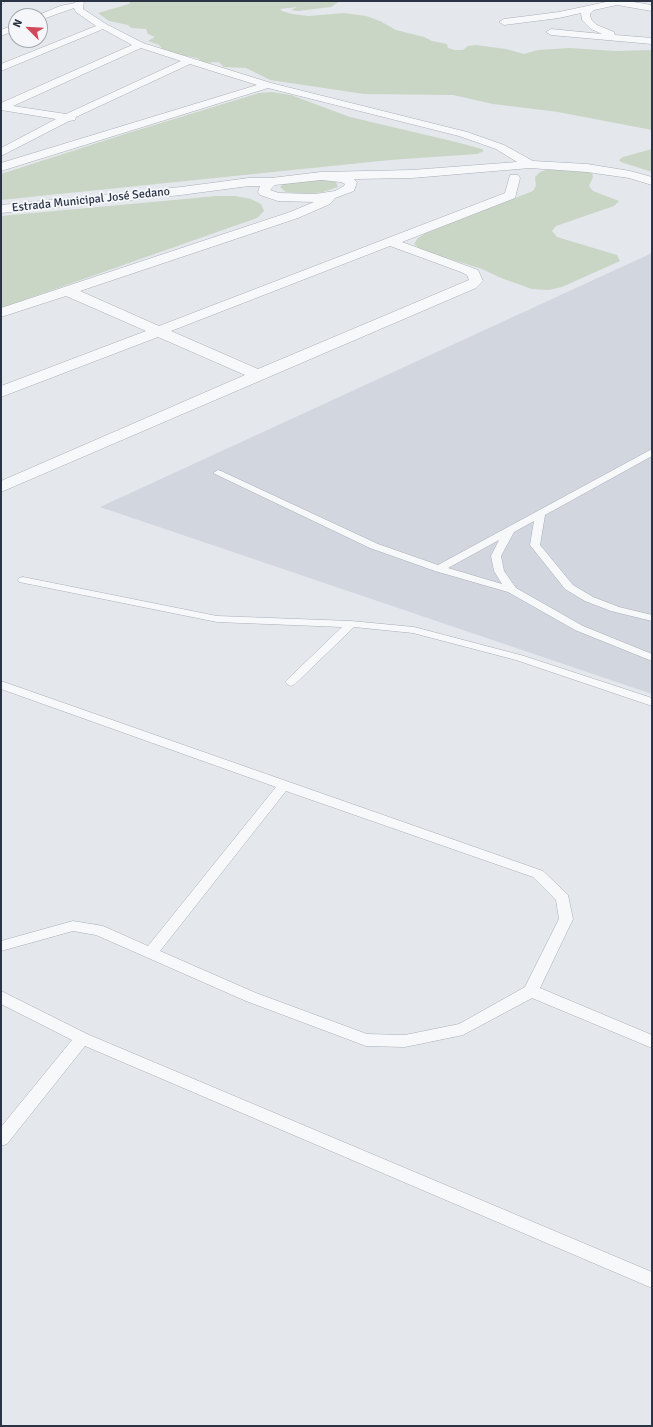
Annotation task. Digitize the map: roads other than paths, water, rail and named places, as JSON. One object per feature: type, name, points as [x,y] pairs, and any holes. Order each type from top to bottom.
[{"type":"street","points":[[504,22],[559,15],[617,2],[652,8]]},
{"type":"street","points":[[48,14],[79,3],[79,10],[104,26],[140,45],[268,85],[463,134],[500,147],[530,164]]},
{"type":"street","points":[[592,8],[585,14],[586,20],[594,27],[616,36],[631,39]]},
{"type":"street","points":[[1,68],[104,26]]},
{"type":"street","points":[[551,32],[652,41]]},
{"type":"street","points":[[1,107],[140,45]]},
{"type":"street","points":[[1,153],[68,117],[188,61]]},
{"type":"street","points":[[1,167],[268,85]]},
{"type":"street","points":[[1,107],[68,117],[82,121]]},
{"type":"street","points":[[97,125],[118,131]]},
{"type":"street","points":[[332,176],[412,174],[530,164],[587,168],[630,174],[652,181]]},
{"type":"street","points":[[1,314],[270,223],[320,204],[330,197],[350,188],[412,174]]},
{"type":"street","points":[[332,176],[350,182],[350,188]]},
{"type":"street","name":"Estrada Municipal José Sedano","points":[[1,209],[181,191],[249,182],[271,182],[332,176]]},
{"type":"street","points":[[1,392],[511,195],[514,178]]},
{"type":"street","points":[[270,223],[282,211],[282,205],[273,196],[264,192],[264,188],[271,182]]},
{"type":"street","name":"Estrada Municipal José Sedano","points":[[181,191],[232,190],[273,196],[330,197]]},
{"type":"street","points":[[1,487],[258,375],[471,285],[476,281],[473,273],[466,269],[390,242]]},
{"type":"street","points":[[67,291],[258,375]]},
{"type":"lane","points":[[439,569],[540,515],[652,452]]},
{"type":"lane","points":[[218,473],[374,546],[439,569],[512,590],[579,628],[652,658]]},
{"type":"lane","points":[[540,515],[535,545],[569,587],[589,599],[615,609],[652,618]]},
{"type":"lane","points":[[511,530],[500,546],[496,556],[498,571],[512,590]]},
{"type":"lane","points":[[23,580],[217,619],[385,626],[422,632],[520,658],[652,702]]},
{"type":"lane","points":[[291,682],[351,624]]},
{"type":"lane","points":[[1,685],[538,874],[564,898],[566,919],[531,991],[463,1029],[405,1041],[366,1040],[251,997],[98,930],[73,926],[1,946]]},
{"type":"lane","points":[[150,953],[284,785]]},
{"type":"lane","points":[[531,991],[652,1042]]},
{"type":"lane","points":[[1,997],[82,1038],[652,1280]]},
{"type":"lane","points":[[1,1139],[82,1038]]}]
